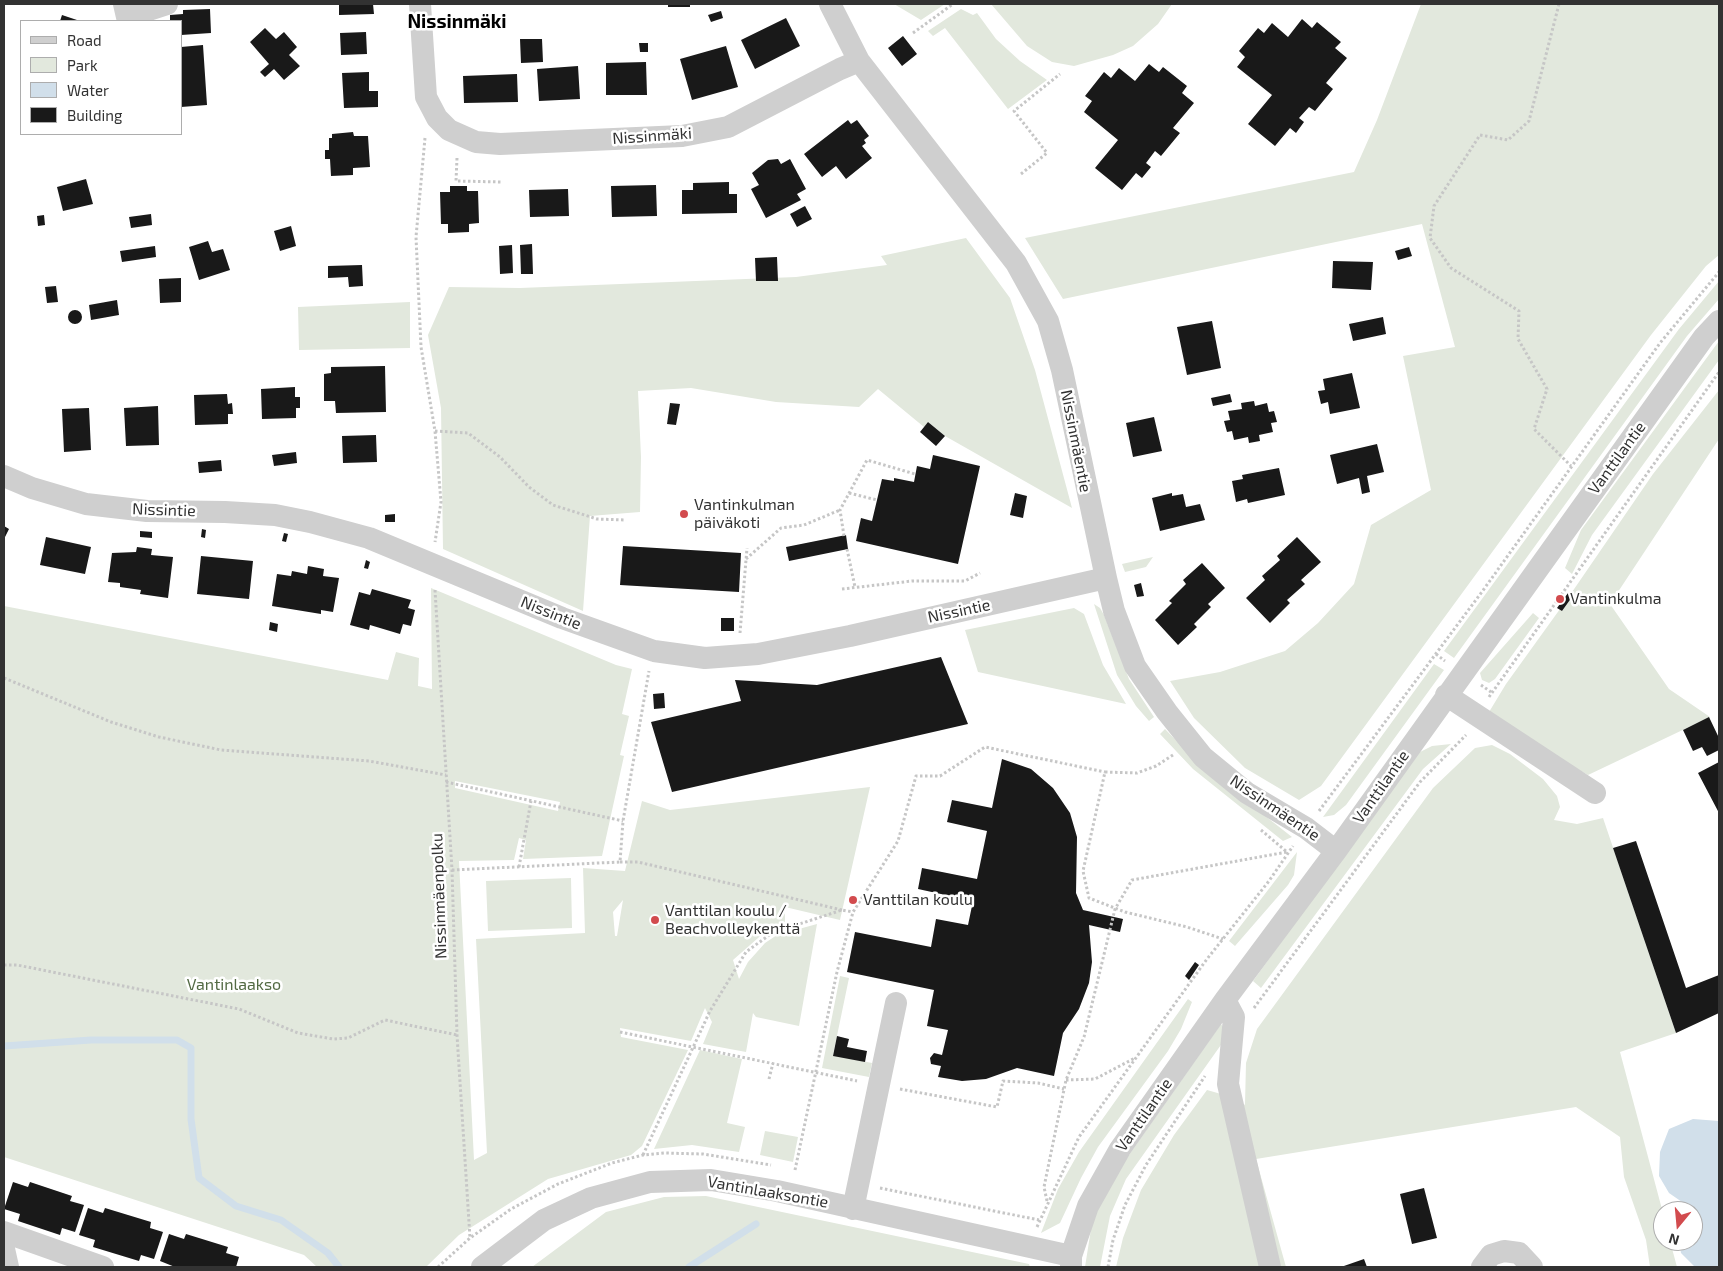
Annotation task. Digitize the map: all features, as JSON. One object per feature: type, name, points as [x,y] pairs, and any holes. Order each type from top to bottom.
[{"type":"street","points":[[124,4],[127,17],[167,4]]},
{"type":"street","name":"Nissinmäki","points":[[420,4],[426,97],[437,118],[449,130],[476,142],[494,144],[682,136],[728,127],[859,61]]},
{"type":"street","name":"Nissinmäentie","points":[[830,4],[859,61],[1016,263],[1048,321],[1062,370],[1114,611],[1135,666],[1167,712],[1203,757],[1247,793],[1306,828],[1336,851]]},
{"type":"street","name":"Vanttilantie","points":[[1071,1262],[1088,1206],[1120,1149],[1225,1000],[1336,851],[1704,337],[1719,321]]},
{"type":"street","name":"Nissintie","points":[[4,476],[32,488],[86,504],[147,512],[225,512],[275,515],[306,521],[437,558],[562,618],[654,651],[705,658],[758,654],[985,606],[1106,578]]},
{"type":"street","points":[[1446,695],[1595,793]]},
{"type":"street","points":[[1225,1000],[1234,1017],[1228,1084],[1270,1267]]},
{"type":"street","points":[[853,1209],[896,1003]]},
{"type":"street","name":"Vantinlaaksontie","points":[[482,1267],[544,1220],[591,1198],[650,1182],[711,1180],[777,1191],[1071,1262]]},
{"type":"street","points":[[4,1232],[103,1267]]},
{"type":"street","points":[[4,1249],[8,1267]]},
{"type":"street","points":[[1482,1267],[1491,1255],[1504,1251],[1519,1253],[1532,1267]]},
{"type":"path","points":[[913,33],[954,4]]},
{"type":"path","points":[[1559,4],[1529,121],[1508,140],[1480,135],[1434,206],[1430,238],[1451,268],[1519,311],[1518,339],[1548,389],[1534,429],[1571,466]]},
{"type":"path","points":[[1021,174],[1047,153],[1014,111],[1060,74]]},
{"type":"path","points":[[437,118],[425,138],[416,238],[422,347],[435,431],[441,502],[437,558]]},
{"type":"path","points":[[457,161],[456,181],[503,182]]},
{"type":"path","points":[[1039,1220],[1079,1137],[1484,589],[1676,322],[1719,272]]},
{"type":"path","points":[[1231,1040],[1420,782],[1463,740],[1491,692],[1544,621],[1719,372]]},
{"type":"path","points":[[435,431],[468,433],[500,457],[529,487],[553,505],[597,519],[626,520]]},
{"type":"path","points":[[746,559],[781,528],[804,525],[840,510],[867,460],[915,474]]},
{"type":"path","points":[[850,493],[877,500]]},
{"type":"path","points":[[840,510],[844,536]]},
{"type":"path","points":[[740,638],[747,548]]},
{"type":"path","points":[[846,549],[855,587]]},
{"type":"path","name":"Nissinmäenpolku","points":[[437,558],[434,582],[452,870],[457,1035],[470,1238]]},
{"type":"path","points":[[842,589],[912,581],[965,582],[980,573]]},
{"type":"path","points":[[620,862],[623,821],[654,651]]},
{"type":"path","points":[[4,678],[111,722],[159,737],[221,750],[369,761],[446,774]]},
{"type":"path","points":[[795,1170],[837,972],[853,912],[898,841],[916,776],[940,776],[985,747],[1105,772],[1137,773],[1156,766],[1173,755]]},
{"type":"path","points":[[1105,772],[1083,871],[1089,898],[1115,910],[1187,927],[1224,939]]},
{"type":"path","points":[[446,782],[623,821]]},
{"type":"path","points":[[519,866],[531,801]]},
{"type":"path","points":[[1047,1203],[1044,1187],[1066,1080],[1084,1038],[1115,910],[1132,880],[1288,852]]},
{"type":"path","points":[[452,870],[638,862],[853,912]]},
{"type":"path","points":[[643,1155],[710,1011],[746,952],[772,933],[842,910]]},
{"type":"path","points":[[4,965],[17,965],[239,1009],[298,1033],[333,1039],[348,1038],[385,1020],[457,1035]]},
{"type":"path","points":[[620,1032],[997,1107],[1002,1081],[1038,1083],[1064,1089]]},
{"type":"path","points":[[1066,1080],[1095,1079],[1136,1058]]},
{"type":"path","points":[[769,1079],[772,1063]]},
{"type":"path","points":[[1108,1267],[1113,1240],[1125,1205],[1146,1165],[1208,1072]]},
{"type":"green space","points":[[894,4],[945,4],[921,20]]},
{"type":"green space","points":[[991,4],[1172,4],[1158,24],[1133,46],[1113,55],[1074,66],[1052,62],[1027,46]]},
{"type":"green space","points":[[1421,4],[1719,4],[1719,255],[1706,266],[1651,335],[1321,786],[1299,800],[1245,768],[1194,718],[1170,681],[1220,672],[1285,651],[1318,623],[1354,584],[1371,525],[1431,490],[1403,356],[1455,347],[1422,224],[1063,299],[1025,238],[1354,172],[1377,120]]},
{"type":"green space","points":[[961,9],[973,15],[977,13],[996,39],[1020,61],[1047,80],[1008,109],[945,28],[933,36],[928,31]]},
{"type":"green space","points":[[966,238],[1010,298],[1035,370],[1072,508],[945,436],[928,422],[924,427],[878,389],[859,407],[776,402],[691,388],[638,391],[641,457],[640,512],[590,516],[583,611],[443,549],[441,408],[428,335],[449,287],[520,288],[796,277],[887,265],[881,256]]},
{"type":"green space","points":[[1719,281],[1719,299],[1687,336],[1454,658],[1444,651],[1679,329]]},
{"type":"green space","points":[[410,302],[410,348],[299,350],[298,307]]},
{"type":"green space","points":[[1719,341],[1719,360],[1592,535],[1572,574],[1565,568],[1581,530]]},
{"type":"green space","points":[[1719,390],[1719,439],[1610,604],[1669,689],[1710,717],[1588,775],[1486,717],[1506,684],[1560,609],[1562,611],[1572,597],[1570,595],[1653,474]]},
{"type":"green space","points":[[1153,557],[1146,567],[1125,572],[1122,564]]},
{"type":"green space","name":"Vantinlaakso","points":[[431,588],[616,665],[632,669],[622,714],[629,716],[620,755],[624,756],[602,856],[523,859],[526,840],[519,838],[514,860],[459,861],[474,1160],[487,1153],[476,939],[585,933],[583,868],[625,871],[642,801],[670,810],[870,787],[840,920],[785,907],[785,922],[766,931],[733,960],[739,979],[748,962],[765,943],[777,935],[817,924],[799,1026],[756,1017],[753,1013],[746,1052],[703,1044],[712,1022],[705,1008],[691,1041],[620,1028],[621,1037],[688,1050],[642,1146],[631,1155],[548,1179],[459,1235],[426,1267],[317,1267],[304,1255],[4,1157],[4,606],[388,680],[396,652],[419,658],[418,686],[432,689]],"holes":[[[455,781],[560,802],[558,811],[455,788]],[[623,900],[617,936],[615,936],[613,912]]]},
{"type":"green space","points":[[1094,604],[1100,608],[1104,615],[1129,679],[1154,717],[1149,721],[1136,706],[1117,675]]},
{"type":"green space","points":[[1074,608],[1084,614],[1103,665],[1126,704],[978,672],[965,630]]},
{"type":"green space","points":[[1533,613],[1539,618],[1495,679],[1489,683],[1482,680],[1480,673]]},
{"type":"green space","points":[[1434,664],[1444,670],[1346,805],[1334,815],[1323,817]]},
{"type":"green space","points":[[1165,729],[1199,764],[1292,837],[1283,841],[1193,769],[1160,734]]},
{"type":"green space","points":[[1451,744],[1423,769],[1261,988],[1253,981],[1418,753],[1432,746]]},
{"type":"green space","points":[[1492,745],[1510,754],[1543,779],[1557,796],[1560,807],[1554,820],[1577,824],[1603,818],[1676,1033],[1620,1052],[1660,1201],[1653,1201],[1653,1251],[1673,1251],[1677,1267],[1650,1267],[1646,1240],[1624,1177],[1620,1137],[1576,1107],[1256,1159],[1286,1267],[1116,1267],[1123,1238],[1141,1190],[1174,1135],[1207,1090],[1221,1094],[1228,1124],[1245,1104],[1246,1063],[1257,1029],[1433,788],[1475,748]]},
{"type":"green space","points":[[1297,852],[1294,875],[1288,885],[1235,946],[1229,941]]},
{"type":"green space","points":[[571,878],[572,928],[488,931],[486,881]]},
{"type":"green space","points":[[840,976],[849,978],[833,1055],[872,1063],[869,1077],[822,1068]]},
{"type":"green space","points":[[1188,999],[1192,1002],[1181,1029],[1168,1051],[1098,1147],[1060,1223],[1041,1233],[1058,1189],[1079,1152]]},
{"type":"green space","points":[[1221,1024],[1223,1027],[1223,1042],[1126,1179],[1110,1216],[1100,1267],[1085,1267],[1091,1229],[1100,1202],[1110,1182]]},
{"type":"green space","points":[[700,1050],[742,1059],[727,1123],[745,1127],[739,1152],[692,1145],[654,1149]]},
{"type":"green space","points":[[765,1131],[798,1137],[793,1162],[760,1155]]},
{"type":"green space","points":[[706,1196],[1029,1264],[1030,1267],[532,1267],[606,1212],[664,1197]]},
{"type":"water","points":[[1693,1119],[1719,1121],[1719,1267],[1694,1266],[1681,1253],[1681,1251],[1703,1251],[1703,1201],[1681,1201],[1669,1193],[1659,1176],[1660,1152],[1669,1129]]},
{"type":"building","points":[[339,4],[373,4],[374,14],[339,15]]},
{"type":"building","points":[[668,4],[690,4],[690,7],[668,7]]},
{"type":"building","points":[[210,9],[211,33],[182,35],[182,20],[170,20],[170,15],[183,14],[183,10]]},
{"type":"building","points":[[721,11],[723,18],[711,22],[708,15]]},
{"type":"building","points":[[62,15],[77,20],[60,20]]},
{"type":"building","points":[[786,18],[800,46],[755,69],[741,40]]},
{"type":"building","points":[[1302,19],[1312,28],[1317,22],[1341,42],[1335,48],[1347,58],[1326,83],[1333,89],[1315,111],[1309,107],[1299,118],[1304,122],[1296,133],[1290,128],[1275,146],[1248,124],[1272,95],[1237,67],[1245,57],[1239,51],[1258,28],[1264,33],[1272,23],[1288,37]]},
{"type":"building","points":[[265,28],[276,39],[284,32],[297,47],[289,55],[300,66],[284,80],[274,69],[265,77],[260,72],[269,64],[250,42]]},
{"type":"building","points":[[366,32],[367,54],[341,55],[340,33]]},
{"type":"building","points":[[903,36],[917,54],[902,66],[888,48]]},
{"type":"building","points":[[520,39],[542,39],[543,62],[521,63]]},
{"type":"building","points":[[639,43],[648,43],[648,52],[640,52]]},
{"type":"building","points":[[203,45],[207,105],[182,107],[182,47]]},
{"type":"building","points":[[726,46],[738,87],[692,100],[680,59]]},
{"type":"building","points":[[646,62],[647,95],[606,95],[606,63]]},
{"type":"building","points":[[1149,64],[1159,72],[1163,67],[1187,86],[1182,93],[1194,103],[1173,128],[1180,133],[1161,156],[1155,151],[1146,163],[1151,167],[1142,178],[1136,173],[1122,190],[1095,168],[1118,140],[1084,112],[1092,101],[1085,96],[1104,72],[1111,78],[1119,68],[1135,81]]},
{"type":"building","points":[[578,66],[580,99],[539,101],[537,69]]},
{"type":"building","points":[[369,72],[369,91],[378,91],[378,107],[344,108],[342,73]]},
{"type":"building","points":[[517,74],[518,102],[464,103],[463,76]]},
{"type":"building","points":[[848,120],[851,124],[857,120],[869,136],[864,140],[866,143],[862,146],[872,158],[846,179],[836,166],[822,177],[804,154]]},
{"type":"building","points":[[353,132],[354,136],[368,136],[370,167],[353,168],[353,175],[331,176],[330,159],[325,159],[325,150],[329,150],[329,138],[332,138],[332,134]]},
{"type":"building","points":[[778,159],[781,164],[790,159],[806,189],[797,194],[801,200],[766,218],[751,189],[759,185],[752,173],[768,160]]},
{"type":"building","points":[[86,179],[93,204],[63,211],[57,187]]},
{"type":"building","points":[[729,182],[729,194],[737,194],[737,213],[682,214],[682,190],[693,190],[693,183]]},
{"type":"building","points":[[656,185],[657,216],[612,217],[611,186]]},
{"type":"building","points":[[450,186],[467,186],[467,191],[478,191],[479,223],[469,224],[469,232],[448,233],[448,224],[441,224],[440,192],[450,192]]},
{"type":"building","points":[[568,189],[569,216],[530,217],[529,190]]},
{"type":"building","points":[[805,206],[812,219],[797,227],[790,214]]},
{"type":"building","points":[[151,214],[152,225],[131,228],[129,217]]},
{"type":"building","points":[[44,215],[45,225],[38,226],[37,216]]},
{"type":"building","points":[[291,226],[296,246],[280,251],[274,231]]},
{"type":"building","points":[[208,241],[212,252],[223,249],[230,270],[199,280],[189,247]]},
{"type":"building","points":[[532,244],[533,274],[521,274],[520,245]]},
{"type":"building","points":[[512,245],[513,273],[500,274],[499,246]]},
{"type":"building","points":[[155,246],[156,257],[122,262],[120,251]]},
{"type":"building","points":[[1409,247],[1412,256],[1398,260],[1395,251]]},
{"type":"building","points":[[777,257],[778,281],[756,281],[755,258]]},
{"type":"building","points":[[1333,261],[1373,262],[1371,290],[1332,288]]},
{"type":"building","points":[[362,265],[363,286],[349,287],[348,277],[328,278],[328,266]]},
{"type":"building","points":[[181,278],[181,302],[160,303],[159,279]]},
{"type":"building","points":[[56,286],[58,302],[47,303],[45,287]]},
{"type":"building","points":[[117,300],[119,315],[91,320],[89,305]]},
{"type":"building","points":[[75,310],[80,312],[82,317],[80,322],[75,324],[70,322],[68,317],[70,312]]},
{"type":"building","points":[[1383,317],[1386,334],[1353,341],[1349,324]]},
{"type":"building","points":[[1212,321],[1221,368],[1187,375],[1177,327]]},
{"type":"building","points":[[385,366],[386,412],[336,413],[335,401],[324,401],[324,374],[331,373],[331,367]]},
{"type":"building","points":[[1352,373],[1360,408],[1330,414],[1328,402],[1321,404],[1318,391],[1325,390],[1323,379]]},
{"type":"building","points":[[295,387],[295,397],[300,397],[300,408],[296,408],[296,418],[262,419],[261,389]]},
{"type":"building","points":[[227,394],[228,404],[232,403],[233,414],[228,414],[228,424],[195,425],[194,395]]},
{"type":"building","points":[[1230,394],[1232,402],[1213,406],[1211,398]]},
{"type":"building","points":[[1254,401],[1255,406],[1267,403],[1269,412],[1274,411],[1277,422],[1271,423],[1273,432],[1259,435],[1260,441],[1249,443],[1248,437],[1234,440],[1232,431],[1227,432],[1224,421],[1230,420],[1228,411],[1242,409],[1241,403]]},
{"type":"building","points":[[670,403],[680,404],[676,425],[667,424]]},
{"type":"building","points":[[158,406],[159,445],[126,446],[124,408]]},
{"type":"building","points":[[89,408],[91,450],[64,452],[62,409]]},
{"type":"building","points":[[1154,417],[1162,451],[1133,457],[1126,423]]},
{"type":"building","points":[[928,422],[945,436],[936,446],[920,432]]},
{"type":"building","points":[[376,435],[377,462],[343,463],[342,436]]},
{"type":"building","points":[[1377,444],[1384,472],[1367,476],[1370,492],[1362,494],[1359,478],[1337,484],[1330,455]]},
{"type":"building","points":[[296,452],[297,463],[274,466],[272,455]]},
{"type":"building","points":[[933,455],[980,466],[958,564],[856,541],[861,518],[872,521],[882,479],[894,481],[894,478],[914,482],[917,466],[930,469]]},
{"type":"building","points":[[221,460],[222,471],[199,473],[198,462]]},
{"type":"building","points":[[1279,468],[1285,495],[1248,503],[1247,499],[1236,502],[1232,481],[1243,479],[1242,475]]},
{"type":"building","points":[[1015,493],[1027,496],[1023,518],[1010,515]]},
{"type":"building","points":[[1172,493],[1172,496],[1183,494],[1186,507],[1200,504],[1205,520],[1160,531],[1152,498]]},
{"type":"building","points":[[395,514],[395,522],[385,522],[385,515]]},
{"type":"building","points":[[4,526],[9,529],[4,539]]},
{"type":"building","points":[[202,529],[206,530],[205,538],[201,537]]},
{"type":"building","points":[[140,531],[152,532],[152,538],[140,537]]},
{"type":"building","points":[[284,533],[288,534],[286,542],[282,541]]},
{"type":"building","points":[[846,535],[848,549],[789,561],[786,547]]},
{"type":"building","points":[[46,537],[91,547],[85,574],[40,565]]},
{"type":"building","points":[[1297,537],[1321,562],[1301,580],[1305,584],[1287,600],[1290,603],[1270,623],[1246,598],[1265,580],[1262,576],[1280,560],[1277,556]]},
{"type":"building","points":[[623,546],[741,553],[739,592],[620,585]]},
{"type":"building","points":[[137,547],[152,549],[151,555],[173,557],[168,598],[140,594],[141,590],[120,587],[120,583],[108,582],[112,553],[136,552]]},
{"type":"building","points":[[201,556],[253,561],[249,599],[197,594]]},
{"type":"building","points":[[366,560],[370,562],[368,569],[364,568]]},
{"type":"building","points":[[1202,563],[1225,588],[1208,604],[1211,607],[1194,624],[1197,627],[1178,645],[1155,620],[1172,603],[1169,601],[1186,584],[1183,580]]},
{"type":"building","points":[[308,566],[324,569],[323,576],[339,578],[333,612],[321,610],[321,614],[272,606],[277,574],[291,576],[292,571],[307,574]]},
{"type":"building","points":[[1141,583],[1144,596],[1137,597],[1134,585]]},
{"type":"building","points":[[372,589],[411,600],[408,608],[415,610],[411,626],[403,624],[400,634],[370,625],[369,630],[350,625],[359,592],[370,595]]},
{"type":"building","points":[[1568,593],[1572,597],[1562,611],[1557,608]]},
{"type":"building","points":[[721,618],[734,618],[734,631],[721,631]]},
{"type":"building","points":[[270,622],[278,624],[277,632],[269,630]]},
{"type":"building","points":[[941,657],[968,724],[672,792],[651,722],[741,701],[735,680],[817,685]]},
{"type":"building","points":[[664,693],[665,708],[654,709],[653,694]]},
{"type":"building","points":[[1709,717],[1719,738],[1719,750],[1707,756],[1702,747],[1693,751],[1683,730]]},
{"type":"building","points":[[1002,759],[1031,769],[1053,788],[1070,813],[1077,837],[1076,893],[1083,910],[1123,919],[1120,932],[1089,925],[1092,962],[1089,983],[1079,1009],[1063,1033],[1054,1076],[1017,1068],[986,1079],[962,1081],[938,1077],[941,1066],[931,1064],[930,1058],[934,1053],[942,1055],[948,1030],[927,1026],[934,990],[847,972],[855,932],[931,947],[936,919],[968,925],[973,901],[918,889],[922,868],[977,879],[987,831],[947,822],[952,800],[992,808]]},
{"type":"building","points":[[1719,762],[1719,813],[1698,773]]},
{"type":"building","points":[[1636,841],[1686,988],[1719,975],[1719,1013],[1676,1033],[1613,848]]},
{"type":"building","points":[[1195,962],[1199,965],[1189,980],[1185,976]]},
{"type":"building","points":[[837,1036],[849,1039],[847,1047],[867,1051],[865,1062],[833,1056]]},
{"type":"building","points":[[13,1182],[28,1187],[30,1182],[72,1196],[70,1201],[84,1205],[75,1232],[62,1228],[60,1235],[18,1221],[20,1214],[4,1209]]},
{"type":"building","points":[[1424,1188],[1437,1238],[1412,1244],[1400,1194]]},
{"type":"building","points":[[88,1208],[103,1213],[105,1208],[151,1222],[150,1228],[163,1232],[154,1259],[141,1255],[139,1261],[93,1247],[95,1240],[79,1235]]},
{"type":"building","points":[[169,1234],[184,1239],[186,1234],[228,1247],[226,1253],[239,1257],[236,1267],[175,1267],[160,1261]]},
{"type":"building","points":[[1364,1259],[1367,1267],[1341,1267]]},
{"type":"waterway","points":[[4,1046],[91,1040],[177,1040],[191,1048],[191,1119],[199,1178],[236,1206],[281,1220],[328,1253],[339,1267]]},
{"type":"waterway","points":[[689,1267],[756,1224]]},
{"type":"place","name":"Vantinkulman päiväkoti","points":[[684,514]]},
{"type":"place","name":"Vantinkulma","points":[[1560,599]]},
{"type":"place","name":"Vanttilan koulu","points":[[853,900]]},
{"type":"place","name":"Vanttilan koulu / Beachvolleykenttä","points":[[655,920]]},
{"type":"district","name":"Nissinmäki","points":[[457,22]]}]
